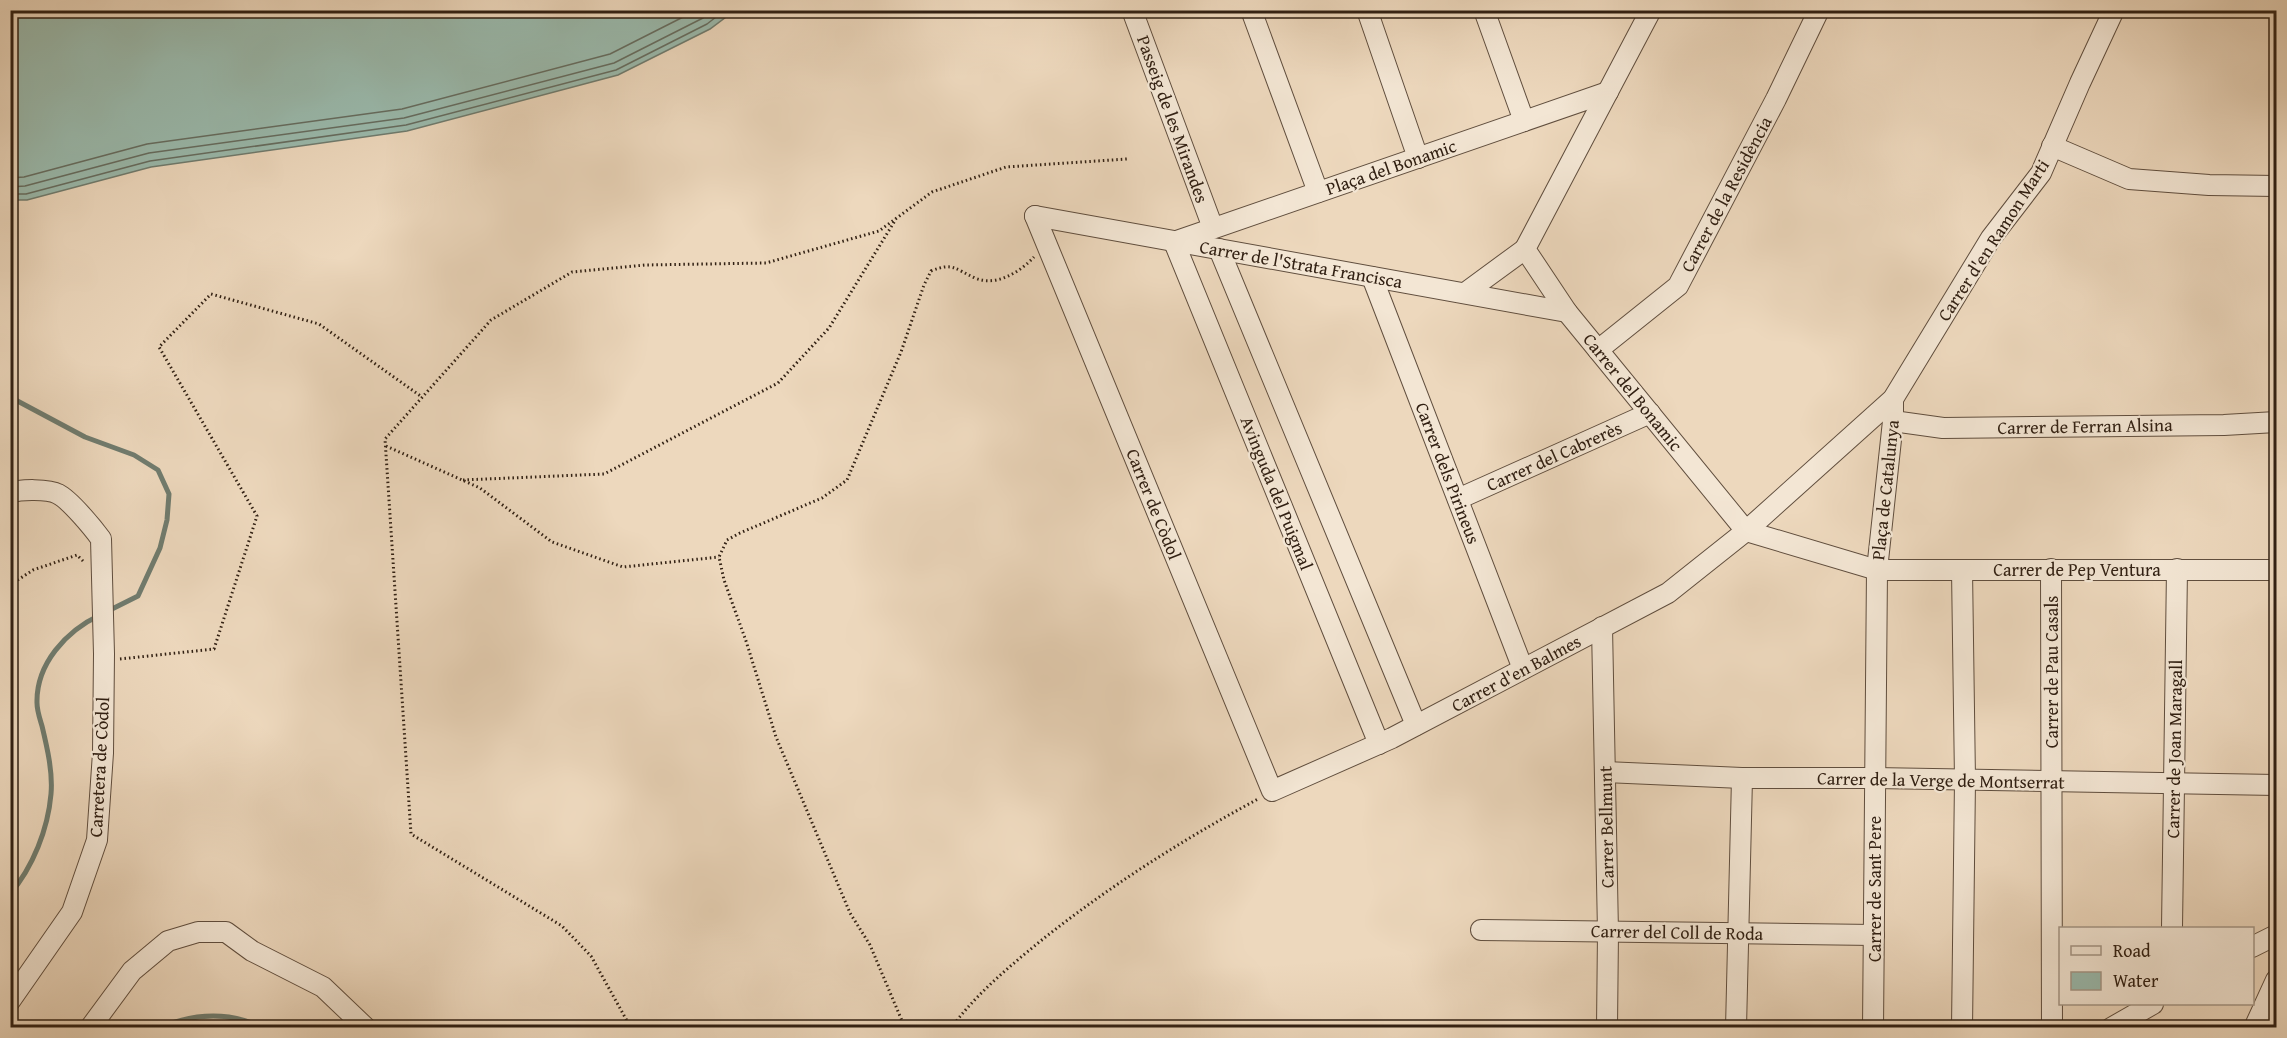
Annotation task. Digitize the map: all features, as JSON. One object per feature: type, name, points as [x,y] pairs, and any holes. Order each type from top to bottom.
[{"type":"street","name":"Passeig de les Mirandes","points":[[1132,10],[1214,228]]},
{"type":"street","points":[[1251,10],[1317,192]]},
{"type":"street","points":[[1367,10],[1418,158]]},
{"type":"street","points":[[1484,10],[1524,121]]},
{"type":"street","points":[[1465,293],[1525,249],[1651,10]]},
{"type":"street","name":"Carrer de la Residència","points":[[1598,350],[1678,286],[1776,99],[1819,10]]},
{"type":"street","name":"Carrer d'en Ramon Marti","points":[[1893,399],[1991,238],[2041,173],[2114,10]]},
{"type":"street","name":"Plaça del Bonamic","points":[[1174,242],[1608,92]]},
{"type":"street","points":[[2052,146],[2129,179],[2209,185],[2277,186]]},
{"type":"street","name":"Carrer de l'Strata Francisca","points":[[1035,216],[1566,312]]},
{"type":"street","name":"Carrer de Còdol","points":[[1035,216],[1272,791]]},
{"type":"street","name":"Avinguda del Puigmal","points":[[1174,242],[1379,744]]},
{"type":"street","points":[[1219,249],[1416,725]]},
{"type":"street","name":"Carrer del Bonamic","points":[[1525,249],[1566,312],[1746,531]]},
{"type":"street","name":"Carrer dels Pirineus","points":[[1372,277],[1523,669]]},
{"type":"street","name":"Plaça de Catalunya","points":[[1746,531],[1877,570],[1893,421],[1893,399]]},
{"type":"street","name":"Plaça de Catalunya","points":[[1746,531],[1893,399]]},
{"type":"street","name":"Carrer del Cabrerès","points":[[1458,499],[1650,413]]},
{"type":"street","name":"Carrer de Ferran Alsina","points":[[1893,421],[1943,428],[2224,425],[2277,422]]},
{"type":"street","points":[[10,493],[19,489],[57,493],[91,526],[101,539],[101,586]]},
{"type":"street","name":"Carrer d'en Balmes","points":[[1272,791],[1379,744],[1668,593],[1746,531]]},
{"type":"street","name":"Carrer de Pau Casals","points":[[2051,569],[2052,1028]]},
{"type":"street","name":"Carrer de Joan Maragall","points":[[2172,927],[2177,569]]},
{"type":"street","name":"Carrer de Pep Ventura","points":[[1877,570],[2277,570]]},
{"type":"street","name":"Carrer de Sant Pere","points":[[1873,1028],[1877,570]]},
{"type":"street","points":[[1962,570],[1965,780],[1962,1028]]},
{"type":"street","name":"Carretera de Còdol","points":[[10,1001],[72,912],[97,840],[103,753],[104,657],[101,586]]},
{"type":"street","name":"Carrer Bellmunt","points":[[1602,627],[1608,932],[1607,1028]]},
{"type":"street","name":"Carrer de la Verge de Montserrat","points":[[1605,772],[1742,778],[2277,785]]},
{"type":"street","points":[[1736,1028],[1742,778]]},
{"type":"street","name":"Carrer del Coll de Roda","points":[[1481,930],[1874,935]]},
{"type":"street","points":[[90,1028],[132,971],[168,941],[198,932],[226,932],[252,951],[323,987],[366,1028]]},
{"type":"street","points":[[2254,946],[2277,935]]},
{"type":"street","points":[[2254,1028],[2277,980]]},
{"type":"street","points":[[2111,1028],[2151,1005]]},
{"type":"path","points":[[631,1028],[591,956],[562,926],[411,834],[385,439],[490,320],[572,272],[645,265],[766,263],[879,231],[932,192],[1006,167],[1127,159]]},
{"type":"path","points":[[463,480],[604,474],[778,383],[829,328],[897,217]]},
{"type":"path","points":[[904,1028],[870,945],[850,913],[776,737],[724,579],[719,557],[727,540],[822,498],[847,480],[901,352],[931,271],[945,266],[964,271],[977,279],[996,280],[1022,270],[1047,245]]},
{"type":"path","points":[[104,657],[214,649],[257,516],[159,347],[211,294],[319,324],[422,397]]},
{"type":"path","points":[[386,446],[480,488],[552,542],[623,567],[719,557]]},
{"type":"path","points":[[10,585],[33,570],[77,555],[101,586]]},
{"type":"path","points":[[951,1028],[999,975],[1105,893],[1209,825],[1272,791]]},
{"type":"water","points":[[10,11],[734,11],[710,29],[618,75],[407,131],[151,167],[27,200],[11,200]]},
{"type":"waterway","points":[[10,397],[85,437],[134,455],[158,470],[169,494],[167,520],[160,548],[138,596],[108,611]]},
{"type":"waterway","points":[[10,894],[26,872],[47,821],[51,786],[50,768],[37,706],[42,675],[55,650],[76,630],[100,615]]},
{"type":"waterway","points":[[159,1028],[185,1019],[212,1016],[238,1019],[264,1028]]}]
